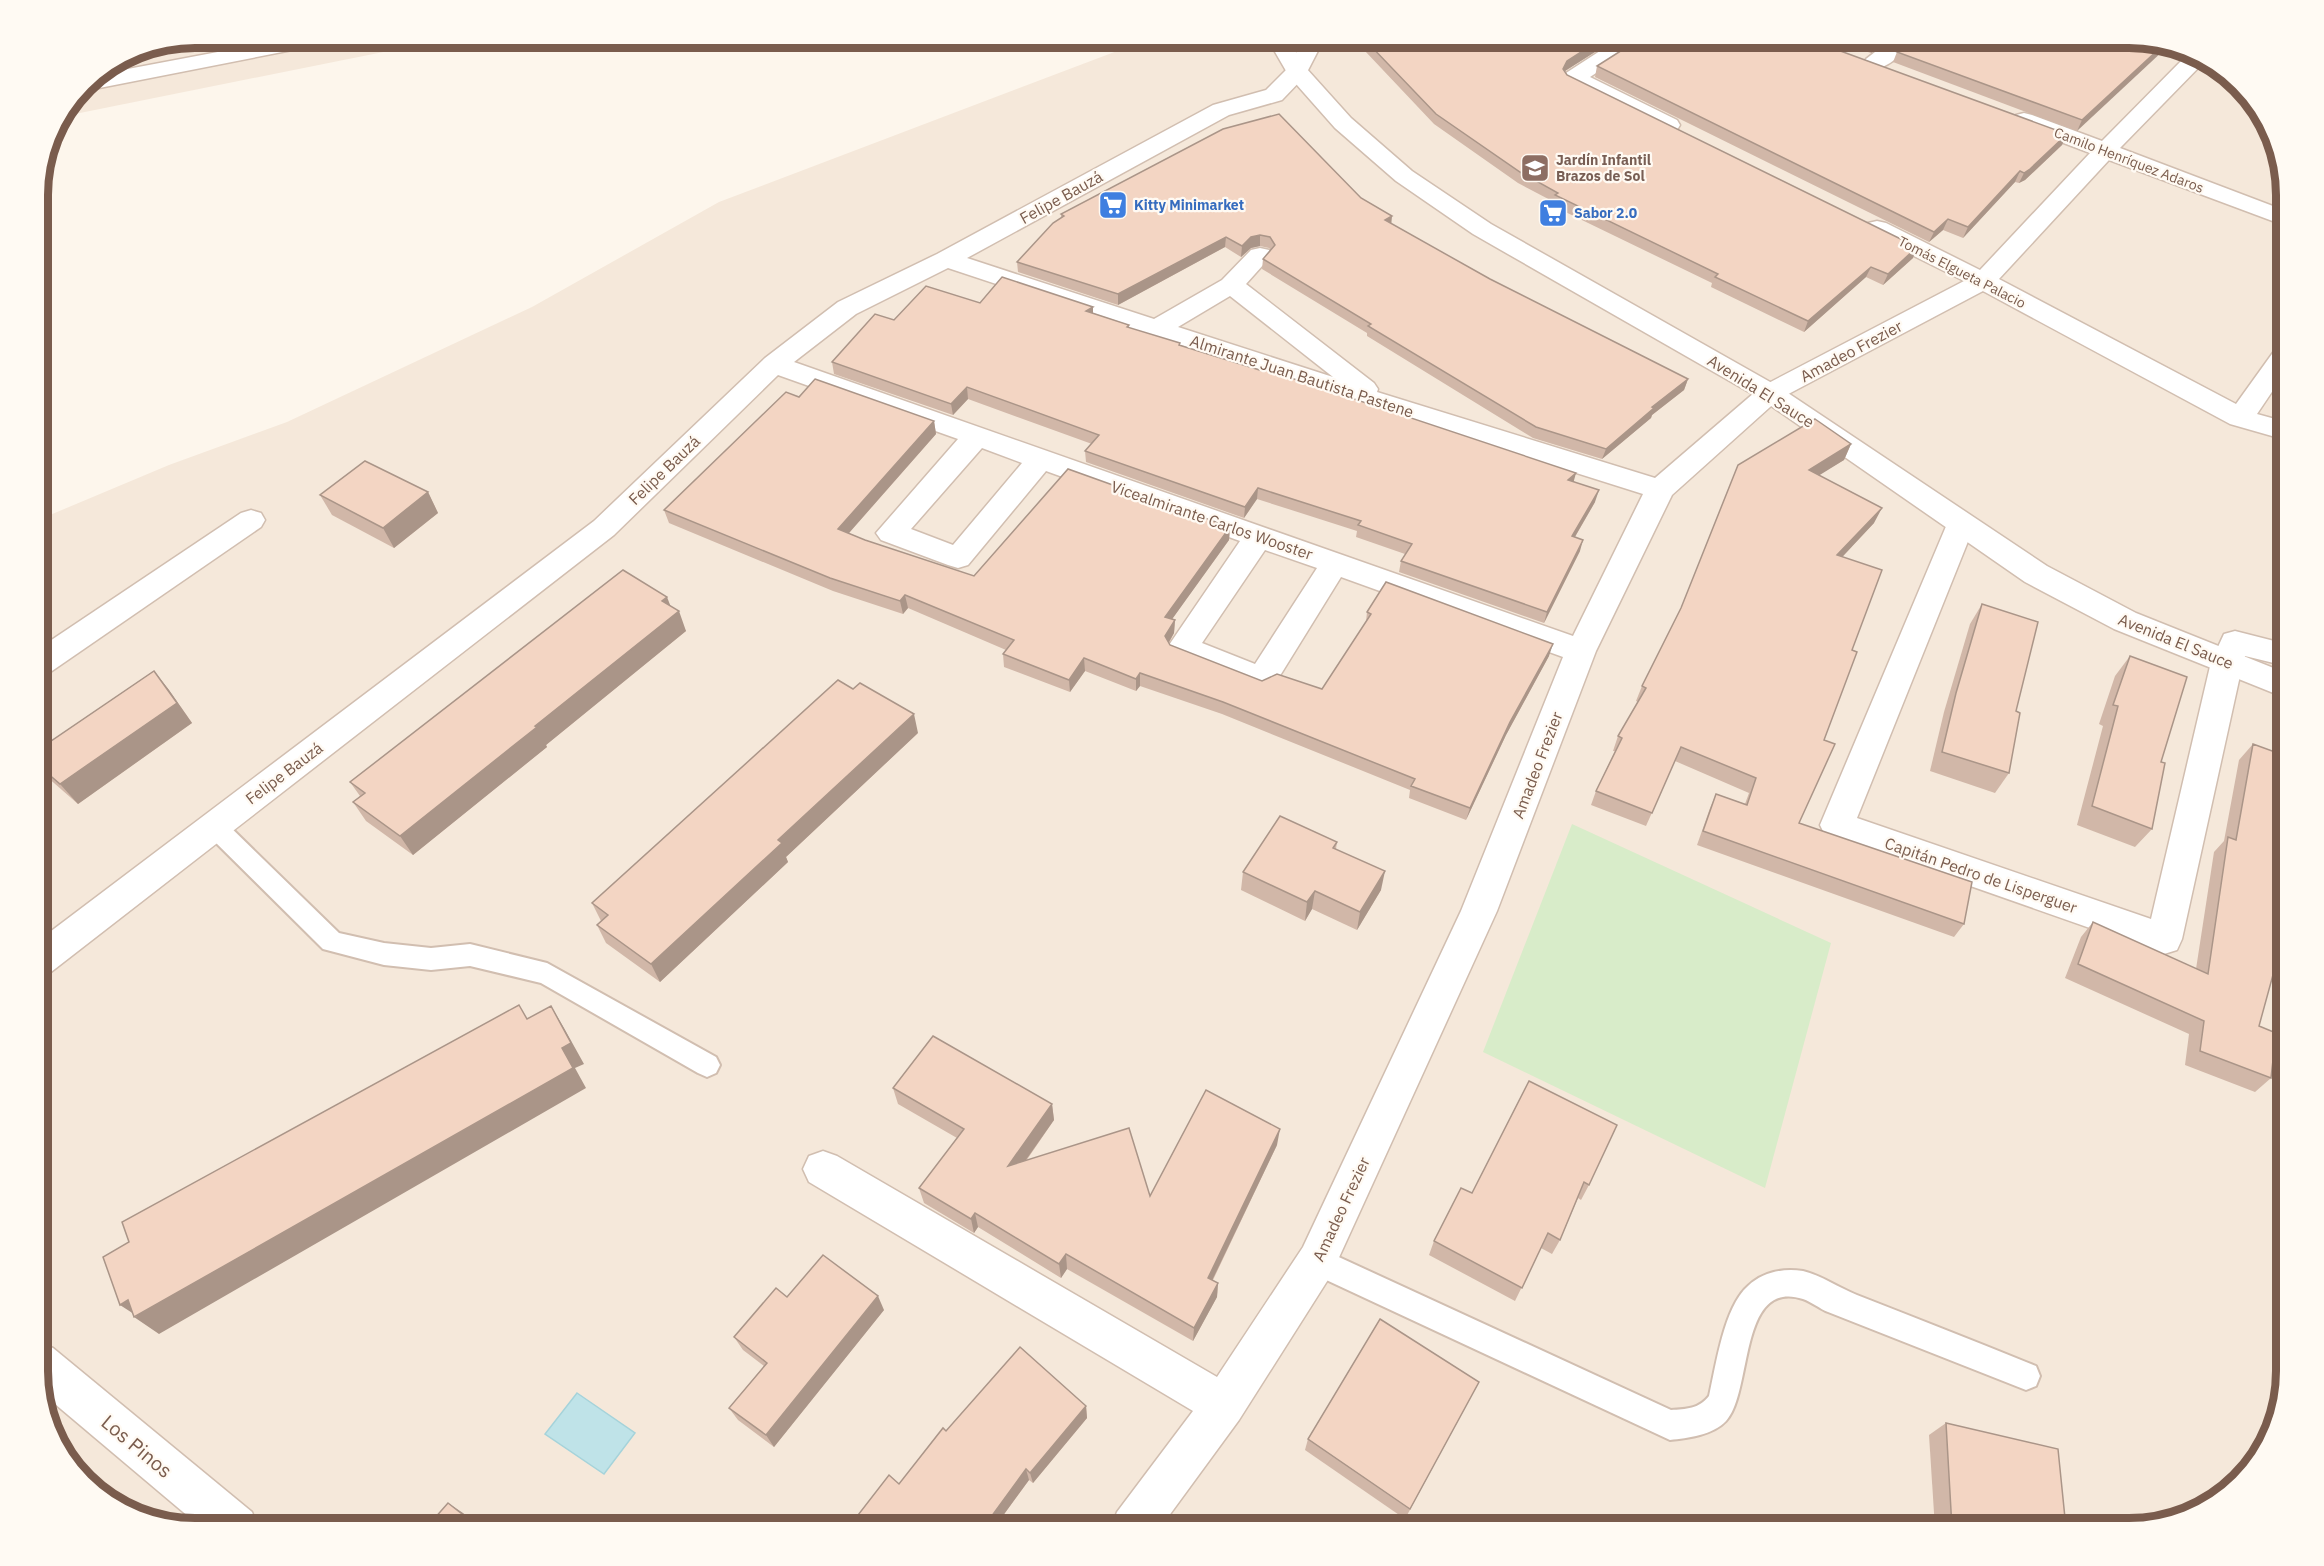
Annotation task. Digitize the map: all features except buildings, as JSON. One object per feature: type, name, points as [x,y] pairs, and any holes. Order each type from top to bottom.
[{"type":"street","points":[[242,48],[255,52]]},
{"type":"street","points":[[103,80],[274,48]]},
{"type":"street","name":"Avenida El Sauce","points":[[1283,48],[1297,71],[1343,123],[1371,149],[1441,202],[1482,229],[1770,393],[2036,574],[2135,626],[2276,682]]},
{"type":"street","name":"Felipe Bauzá","points":[[48,953],[604,528],[774,364],[847,308],[946,259],[1221,110],[1274,95],[1297,71],[1308,48]]},
{"type":"street","points":[[1619,48],[1574,78],[1690,135]]},
{"type":"street","points":[[1886,48],[1864,60],[1896,72]]},
{"type":"street","name":"Amadeo Frezier","points":[[1140,1518],[1224,1405],[1317,1261],[1479,910],[1581,651],[1660,489],[1770,393],[1983,281],[2192,62]]},
{"type":"street","name":"Camilo Henríquez Adaros","points":[[2007,114],[2276,215]]},
{"type":"street","name":"Tomás Elgueta Palacio","points":[[1857,219],[1983,281],[2240,418],[2276,428]]},
{"type":"street","points":[[1155,329],[1232,285],[1260,255]]},
{"type":"street","name":"Almirante Juan Bautista Pastene","points":[[946,259],[1383,403],[1660,489]]},
{"type":"street","points":[[1232,285],[1383,403]]},
{"type":"street","name":"Vicealmirante Carlos Wooster","points":[[774,364],[1581,651]]},
{"type":"street","points":[[2240,418],[2276,367]]},
{"type":"street","points":[[977,436],[891,533],[958,558],[1041,459]]},
{"type":"street","points":[[48,658],[251,520]]},
{"type":"street","name":"Capitán Pedro de Lisperguer","points":[[1961,524],[1837,825],[2164,939],[2227,662]]},
{"type":"street","points":[[1259,536],[1182,648],[1262,679],[1335,563]]},
{"type":"street","points":[[2227,662],[2235,642],[2276,652]]},
{"type":"street","points":[[823,1169],[1224,1405]]},
{"type":"street","name":"Los Pinos","points":[[48,1372],[224,1518]]},
{"type":"lane","points":[[214,826],[332,942],[384,954],[431,959],[470,955],[547,974],[706,1065]]},
{"type":"lane","points":[[1317,1261],[1670,1425],[1689,1424],[1707,1418],[1720,1405],[1748,1304],[1761,1290],[1780,1284],[1804,1286],[1828,1298],[2026,1376]]},
{"type":"shaded area","points":[[403,48],[72,115],[91,91],[113,73],[139,59],[176,49]]},
{"type":"shaded area","points":[[1125,48],[2139,48],[2158,51],[2194,63],[2226,84],[2240,98],[2261,130],[2271,157],[2276,195],[2276,1371],[2275,1390],[2265,1427],[2240,1468],[2226,1482],[2194,1503],[2158,1515],[2139,1518],[195,1518],[176,1517],[148,1510],[130,1503],[98,1482],[73,1453],[59,1427],[48,1381],[48,516],[169,465],[287,422],[532,307],[719,202]]},
{"type":"green space","points":[[1572,824],[1831,943],[1765,1188],[1483,1052]]},
{"type":"water","points":[[577,1393],[635,1433],[604,1474],[545,1434]]},
{"type":"place","name":"Jardín Infantil Brazos de Sol","points":[[1535,168]]},
{"type":"place","name":"Kitty Minimarket","points":[[1113,205]]},
{"type":"place","name":"Sabor 2.0","points":[[1553,213]]}]
